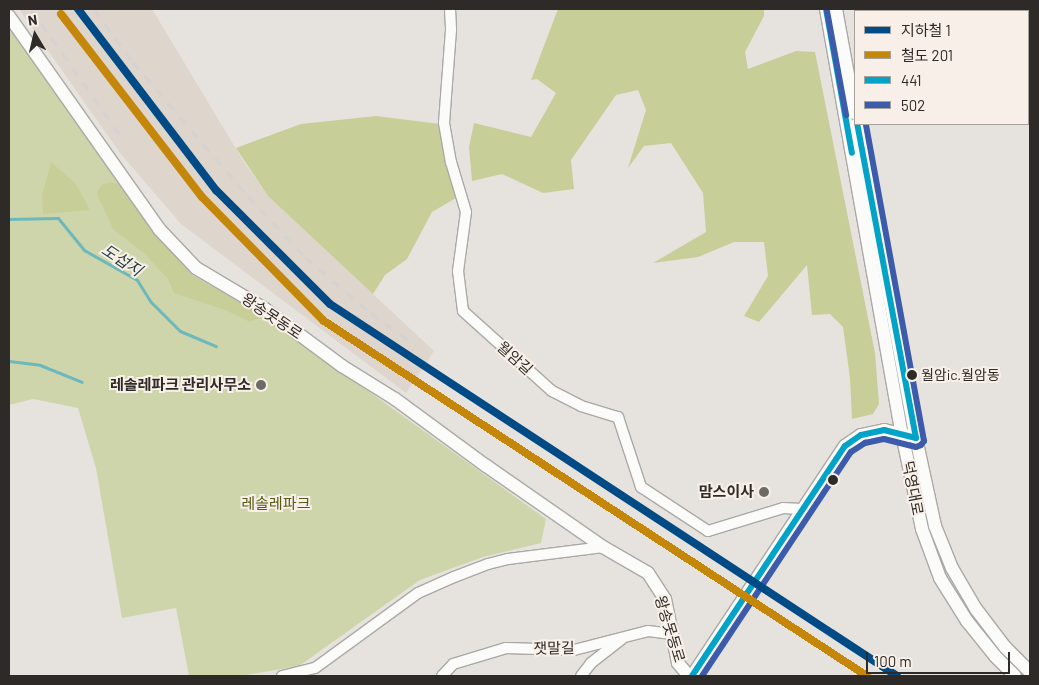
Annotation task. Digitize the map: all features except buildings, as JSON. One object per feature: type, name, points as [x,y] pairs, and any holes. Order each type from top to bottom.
[{"type":"street","name":"월암길","points":[[450,9],[451,30],[444,123],[451,162],[466,212],[458,271],[463,311],[552,391],[581,406],[618,417],[641,487],[708,531],[783,508],[805,508]]},
{"type":"street","name":"덕영대로","points":[[826,9],[902,434],[922,529],[940,578],[967,620],[995,656],[1014,676]]},
{"type":"street","points":[[836,9],[854,108]]},
{"type":"street","name":"왕송못동로","points":[[9,16],[159,229],[196,268],[265,309],[342,366],[395,399],[485,465],[603,547],[648,573],[665,599],[678,663],[691,676],[846,446],[861,435],[884,430],[916,438]]},
{"type":"street","name":"덕영대로","points":[[857,125],[916,438],[935,526],[952,568],[976,609],[1005,647],[1030,672]]},
{"type":"street","points":[[282,676],[315,668],[418,593],[454,577],[488,564],[508,559],[603,547]]},
{"type":"street","name":"잿말길","points":[[442,676],[452,664],[506,648],[574,650],[648,631],[672,634]]},
{"type":"street","points":[[581,676],[591,663],[625,637]]},
{"type":"shaded area","points":[[19,9],[152,9],[244,162],[268,196],[434,351],[406,393],[181,224],[120,153]]},
{"type":"green space","points":[[558,9],[764,9],[764,16],[745,52],[748,69],[796,51],[815,52],[875,353],[879,404],[873,414],[852,419],[850,378],[843,327],[830,314],[812,315],[807,265],[759,322],[744,316],[768,276],[764,242],[734,242],[698,257],[653,263],[706,232],[703,193],[671,143],[644,146],[628,168],[646,110],[638,90],[616,95],[571,160],[574,189],[543,193],[502,174],[472,181],[469,147],[474,123],[531,137],[556,93],[537,79],[531,80]]},
{"type":"green space","name":"레솔레파크","points":[[9,23],[157,234],[192,275],[264,316],[546,519],[541,543],[483,557],[420,580],[299,666],[240,676],[189,676],[176,608],[122,618],[96,468],[78,408],[33,399],[9,405]]},
{"type":"green space","points":[[376,116],[440,124],[444,157],[456,198],[432,212],[407,259],[385,275],[373,294],[268,196],[236,148],[301,124]]},
{"type":"green space","points":[[51,162],[76,184],[90,210],[43,214],[42,196]]},
{"type":"green space","points":[[110,182],[124,186],[157,234],[192,275],[264,316],[250,322],[225,310],[174,293],[168,279],[146,255],[113,229],[97,194],[101,185]]},
{"type":"waterway","name":"도섭지","points":[[9,219],[58,218],[84,250],[137,280],[151,302],[180,331],[216,346]]},
{"type":"waterway","name":"도섭지","points":[[9,361],[40,365],[82,382]]},
{"type":"railway","points":[[31,9],[121,136]]},
{"type":"railway","points":[[94,9],[133,62],[248,196],[305,257],[371,313],[416,345]]},
{"type":"metro line","name":"1","points":[[78,9],[216,190],[330,304],[897,676]]},
{"type":"rail line","name":"201","points":[[61,14],[202,197],[324,321],[867,676]]},
{"type":"transit line","name":"441","points":[[826,9],[852,153]]},
{"type":"transit line","name":"502","points":[[827,11],[846,115]]},
{"type":"transit line","name":"441","points":[[692,676],[845,446],[861,435],[884,430],[916,438],[857,125]]},
{"type":"transit line","name":"502","points":[[702,676],[851,452],[865,443],[884,439],[916,447],[924,441],[866,125]]},
{"type":"place","name":"월암ic.월암동","points":[[912,375]]},
{"type":"place","name":"레솔레파크 관리사무소","points":[[261,385]]},
{"type":"place","name":"맘스이사","points":[[764,492]]}]
